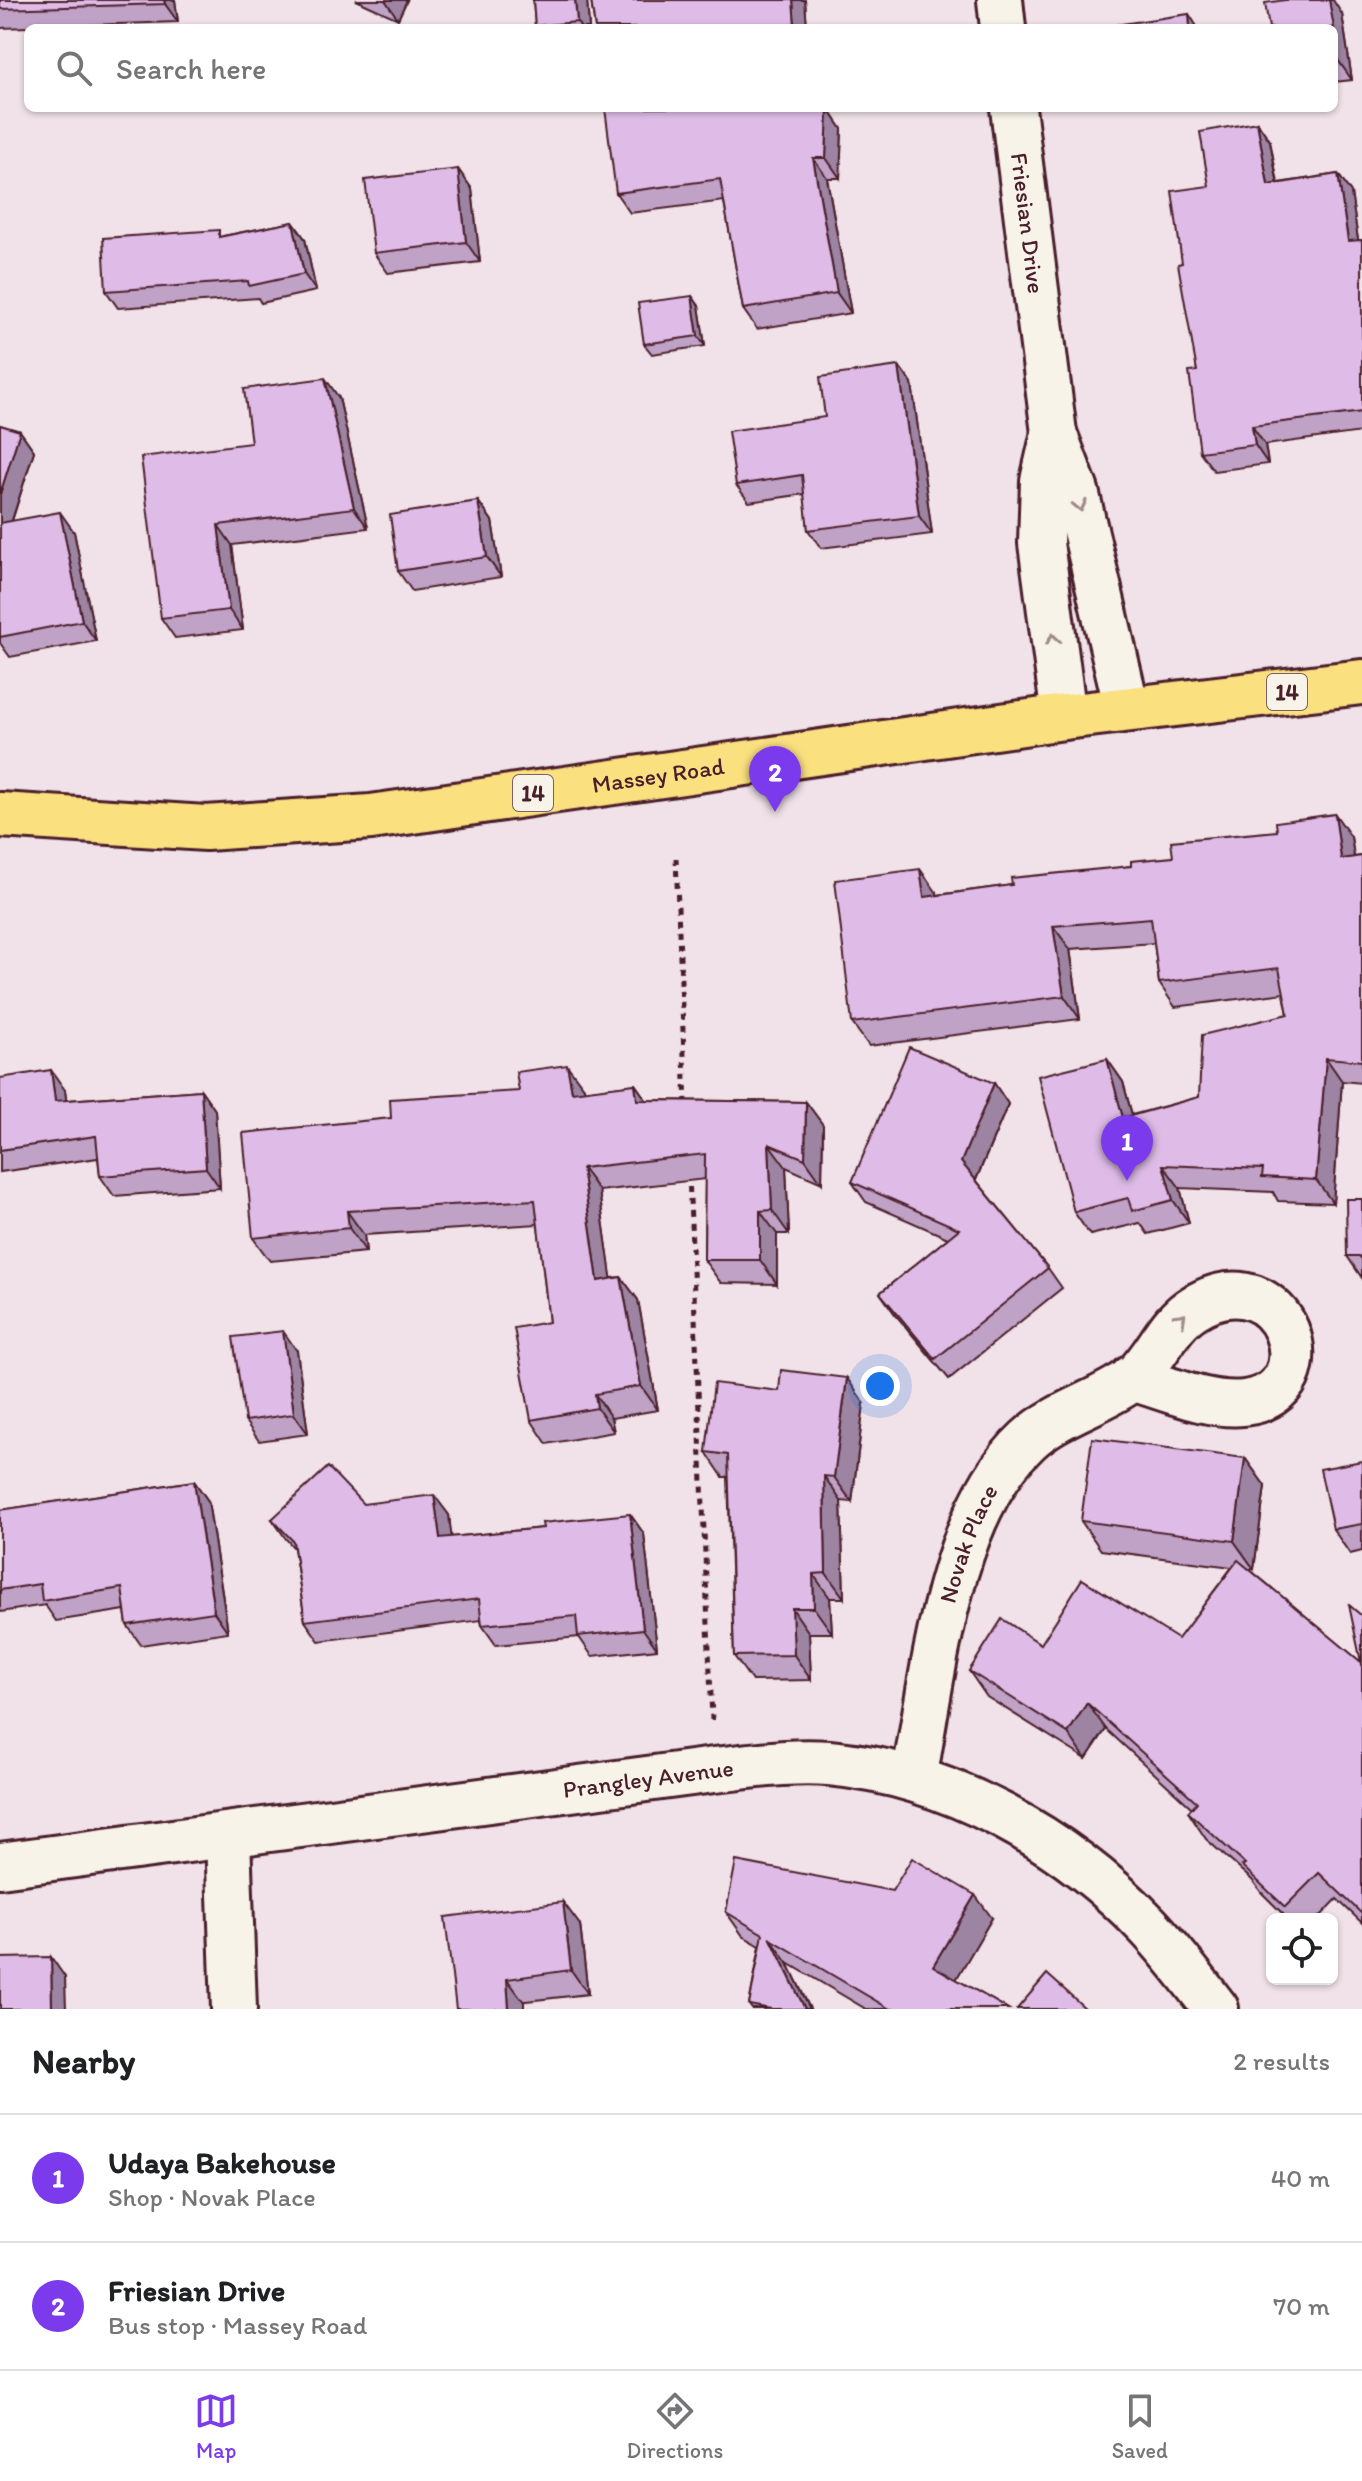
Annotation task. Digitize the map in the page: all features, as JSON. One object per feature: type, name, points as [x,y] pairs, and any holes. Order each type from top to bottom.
[{"type":"main road","name":"Massey Road","points":[[0,815],[206,828],[371,817],[1064,717],[1362,682]]},
{"type":"street","points":[[1000,0],[1003,24]]},
{"type":"street","name":"Friesian Drive","points":[[1014,112],[1054,433],[1076,491],[1127,709]]},
{"type":"street","name":"Friesian Drive","points":[[1054,433],[1043,481],[1041,543],[1064,717]]},
{"type":"street","name":"Novak Place","points":[[914,1779],[942,1627],[960,1556],[993,1482],[1028,1440],[1075,1407],[1132,1378]]},
{"type":"street","name":"Prangley Avenue","points":[[0,1865],[714,1770],[778,1763],[827,1763],[914,1779],[961,1796],[1014,1822],[1103,1885],[1147,1924],[1216,2009]]},
{"type":"street","points":[[228,1837],[234,2009]]},
{"type":"path","points":[[676,858],[687,1110]]},
{"type":"path","points":[[689,1172],[714,1770]]},
{"type":"building","points":[[0,0],[164,0],[165,4],[0,9]]},
{"type":"building","points":[[533,0],[575,0],[577,22],[535,24]]},
{"type":"building","points":[[591,0],[793,0],[795,24],[594,24]]},
{"type":"building","points":[[1329,0],[1333,24],[1268,24],[1265,3]]},
{"type":"building","points":[[1189,14],[1190,24],[1122,24]]},
{"type":"building","points":[[606,112],[828,112],[826,158],[813,158],[837,293],[743,309],[720,179],[616,193]]},
{"type":"building","points":[[1257,122],[1268,185],[1338,174],[1348,241],[1362,240],[1362,412],[1252,426],[1255,445],[1200,452],[1189,372],[1197,371],[1178,264],[1182,263],[1172,191],[1209,186],[1200,132]]},
{"type":"building","points":[[458,169],[466,242],[374,253],[365,180]]},
{"type":"building","points":[[293,222],[304,274],[249,286],[248,281],[106,291],[103,238],[219,230],[219,237]]},
{"type":"building","points":[[692,296],[698,336],[644,344],[638,303]]},
{"type":"building","points":[[899,366],[919,516],[808,530],[802,475],[736,485],[728,431],[825,417],[820,377]]},
{"type":"building","points":[[325,378],[354,508],[218,525],[229,610],[161,618],[141,457],[251,443],[244,389]]},
{"type":"building","points":[[0,425],[20,431],[0,494]]},
{"type":"building","points":[[478,501],[487,557],[398,571],[390,515]]},
{"type":"building","points":[[60,512],[82,621],[0,637],[0,523]]},
{"type":"building","points":[[1335,814],[1341,859],[1362,856],[1362,1061],[1326,1058],[1316,1180],[1262,1177],[1263,1169],[1163,1165],[1173,1200],[1132,1211],[1128,1198],[1074,1212],[1038,1076],[1107,1059],[1123,1118],[1199,1097],[1202,1035],[1288,1014],[1279,968],[1159,983],[1151,918],[1053,926],[1064,996],[852,1023],[835,880],[920,869],[924,897],[1012,885],[1011,878],[1131,866],[1131,861],[1173,857],[1171,841],[1277,831],[1276,822]]},
{"type":"building","points":[[909,1047],[994,1083],[961,1162],[1048,1268],[935,1359],[880,1293],[959,1229],[852,1182]]},
{"type":"building","points":[[567,1065],[572,1092],[635,1084],[637,1100],[806,1102],[805,1159],[769,1144],[772,1210],[760,1211],[760,1260],[704,1260],[705,1154],[582,1168],[598,1281],[621,1277],[641,1386],[595,1394],[597,1408],[531,1420],[514,1328],[549,1322],[535,1200],[347,1211],[349,1228],[253,1238],[243,1133],[391,1118],[390,1099],[519,1091],[516,1072]]},
{"type":"building","points":[[51,1070],[55,1101],[201,1090],[206,1168],[100,1176],[96,1136],[0,1150],[0,1078]]},
{"type":"building","points":[[1346,1199],[1362,1199],[1362,1259],[1347,1256]]},
{"type":"building","points":[[283,1331],[294,1414],[245,1421],[233,1337]]},
{"type":"building","points":[[781,1370],[847,1378],[834,1477],[824,1476],[826,1573],[813,1574],[814,1608],[792,1608],[794,1655],[734,1656],[728,1455],[706,1452],[714,1383],[779,1391]]},
{"type":"building","points":[[1092,1438],[1245,1458],[1234,1541],[1081,1521]]},
{"type":"building","points":[[1362,1461],[1362,1524],[1333,1529],[1320,1469]]},
{"type":"building","points":[[328,1467],[363,1504],[434,1495],[440,1538],[543,1528],[542,1523],[630,1514],[643,1629],[578,1636],[576,1616],[482,1625],[479,1599],[305,1621],[293,1541],[272,1519]]},
{"type":"building","points":[[194,1481],[214,1612],[127,1625],[122,1588],[42,1601],[40,1584],[0,1590],[0,1510]]},
{"type":"building","points":[[1238,1560],[1361,1662],[1349,1605],[1362,1616],[1362,1914],[1319,1873],[1285,1907],[1242,1866],[1245,1864],[1188,1812],[1197,1802],[1087,1703],[1068,1733],[969,1671],[1002,1619],[1041,1644],[1082,1579],[1178,1639]]},
{"type":"building","points":[[912,1858],[975,1895],[933,1966],[1008,2009],[890,2009],[771,1939],[805,2009],[771,2009],[749,2005],[763,1934],[726,1912],[736,1861],[892,1891]]},
{"type":"building","points":[[563,1902],[571,1970],[507,1979],[509,2009],[456,2009],[445,1917]]},
{"type":"building","points":[[51,1957],[52,2009],[0,2009],[0,1958]]},
{"type":"building","points":[[1047,1974],[1086,2009],[1017,2009]]},
{"type":"place","name":"Friesian Drive","points":[[775,812]]},
{"type":"place","name":"Udaya Bakehouse","points":[[1127,1181]]}]
